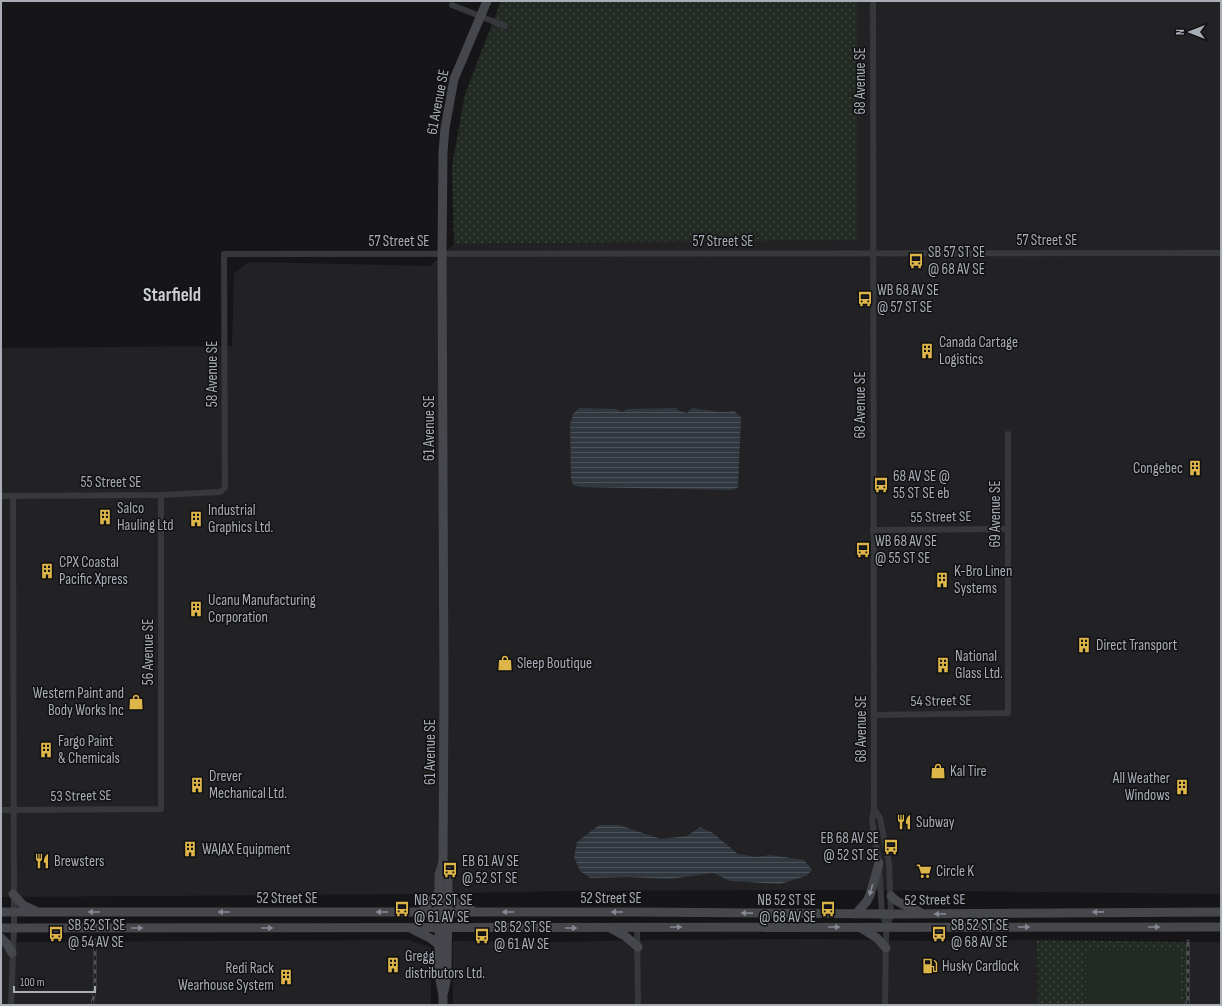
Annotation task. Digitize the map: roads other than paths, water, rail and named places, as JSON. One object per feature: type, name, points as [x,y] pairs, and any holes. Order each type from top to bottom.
[{"type":"main road","name":"61 Avenue SE","points":[[443,1001],[448,976],[443,928],[443,893],[439,875],[443,862],[443,152],[445,128],[454,79],[487,1]]},
{"type":"main road","points":[[856,914],[867,902],[879,863]]},
{"type":"main road","points":[[421,912],[443,893],[455,902],[477,912]]},
{"type":"main road","points":[[13,894],[23,905],[37,912]]},
{"type":"main road","points":[[891,896],[898,904],[916,910],[922,914]]},
{"type":"main road","name":"52 Street SE","points":[[1,912],[856,914],[1221,912]]},
{"type":"main road","points":[[860,927],[877,938],[886,948]]},
{"type":"main road","name":"52 Street SE","points":[[1,928],[1221,927]]},
{"type":"main road","points":[[411,928],[430,938],[439,945]]},
{"type":"main road","name":"61 Avenue SE","points":[[443,928],[439,945],[439,974],[443,1001]]},
{"type":"main road","points":[[609,928],[625,936],[638,947]]},
{"type":"main road","points":[[1,938],[8,944],[12,953]]},
{"type":"street","name":"68 Avenue SE","points":[[873,1],[874,809],[872,821],[887,927],[885,1005]]},
{"type":"street","points":[[452,5],[505,26]]},
{"type":"street","name":"57 Street SE","points":[[224,254],[1221,253]]},
{"type":"street","name":"58 Avenue SE","points":[[220,492],[225,488],[224,254]]},
{"type":"street","name":"69 Avenue SE","points":[[1008,434],[1008,713]]},
{"type":"street","name":"55 Street SE","points":[[1,496],[161,495],[220,492]]},
{"type":"street","name":"56 Avenue SE","points":[[161,495],[161,809]]},
{"type":"street","points":[[11,1005],[14,928],[12,496]]},
{"type":"street","name":"55 Street SE","points":[[873,530],[1008,529]]},
{"type":"street","name":"54 Street SE","points":[[874,715],[1008,713]]},
{"type":"street","name":"53 Street SE","points":[[1,810],[161,809]]},
{"type":"street","name":"68 Avenue SE","points":[[874,809],[880,818],[889,863],[891,896],[886,914]]},
{"type":"street","points":[[637,927],[638,1005]]},
{"type":"railway","points":[[92,1005],[95,989],[95,940]]},
{"type":"railway","points":[[1188,941],[1188,1005]]},
{"type":"place","name":"SB 57 ST SE @ 68 AV SE","points":[[916,261]]},
{"type":"place","name":"WB 68 AV SE @ 57 ST SE","points":[[865,299]]},
{"type":"place","name":"Canada Cartage Logistics","points":[[927,351]]},
{"type":"place","name":"Congebec","points":[[1195,468]]},
{"type":"place","name":"68 AV SE @ 55 ST SE eb","points":[[881,485]]},
{"type":"place","name":"Salco Hauling Ltd","points":[[105,517]]},
{"type":"place","name":"Industrial Graphics Ltd.","points":[[196,519]]},
{"type":"place","name":"WB 68 AV SE @ 55 ST SE","points":[[863,550]]},
{"type":"place","name":"CPX Coastal Pacific Xpress","points":[[47,571]]},
{"type":"place","name":"K-Bro Linen Systems","points":[[942,580]]},
{"type":"place","name":"Ucanu Manufacturing Corporation","points":[[196,609]]},
{"type":"place","name":"Direct Transport","points":[[1084,645]]},
{"type":"place","name":"Sleep Boutique","points":[[505,663]]},
{"type":"place","name":"National Glass Ltd.","points":[[943,665]]},
{"type":"place","name":"Western Paint and Body Works Inc","points":[[136,702]]},
{"type":"place","name":"Fargo Paint & Chemicals","points":[[46,750]]},
{"type":"place","name":"Kal Tire","points":[[938,771]]},
{"type":"place","name":"Drever Mechanical Ltd.","points":[[197,785]]},
{"type":"place","name":"All Weather Windows","points":[[1182,787]]},
{"type":"place","name":"Subway","points":[[904,822]]},
{"type":"place","name":"EB 68 AV SE @ 52 ST SE","points":[[891,847]]},
{"type":"place","name":"WAJAX Equipment","points":[[190,849]]},
{"type":"place","name":"Brewsters","points":[[42,861]]},
{"type":"place","name":"EB 61 AV SE @ 52 ST SE","points":[[450,870]]},
{"type":"place","name":"Circle K","points":[[924,871]]},
{"type":"place","name":"NB 52 ST SE @ 61 AV SE","points":[[402,909]]},
{"type":"place","name":"NB 52 ST SE @ 68 AV SE","points":[[828,909]]},
{"type":"place","name":"SB 52 ST SE @ 54 AV SE","points":[[56,934]]},
{"type":"place","name":"SB 52 ST SE @ 68 AV SE","points":[[939,934]]},
{"type":"place","name":"SB 52 ST SE @ 61 AV SE","points":[[482,936]]},
{"type":"place","name":"Gregg distributors Ltd.","points":[[393,965]]},
{"type":"place","name":"Husky Cardlock","points":[[930,966]]},
{"type":"place","name":"Redi Rack Wearhouse System","points":[[286,977]]},
{"type":"district","name":"Starfield","points":[[172,295]]}]
